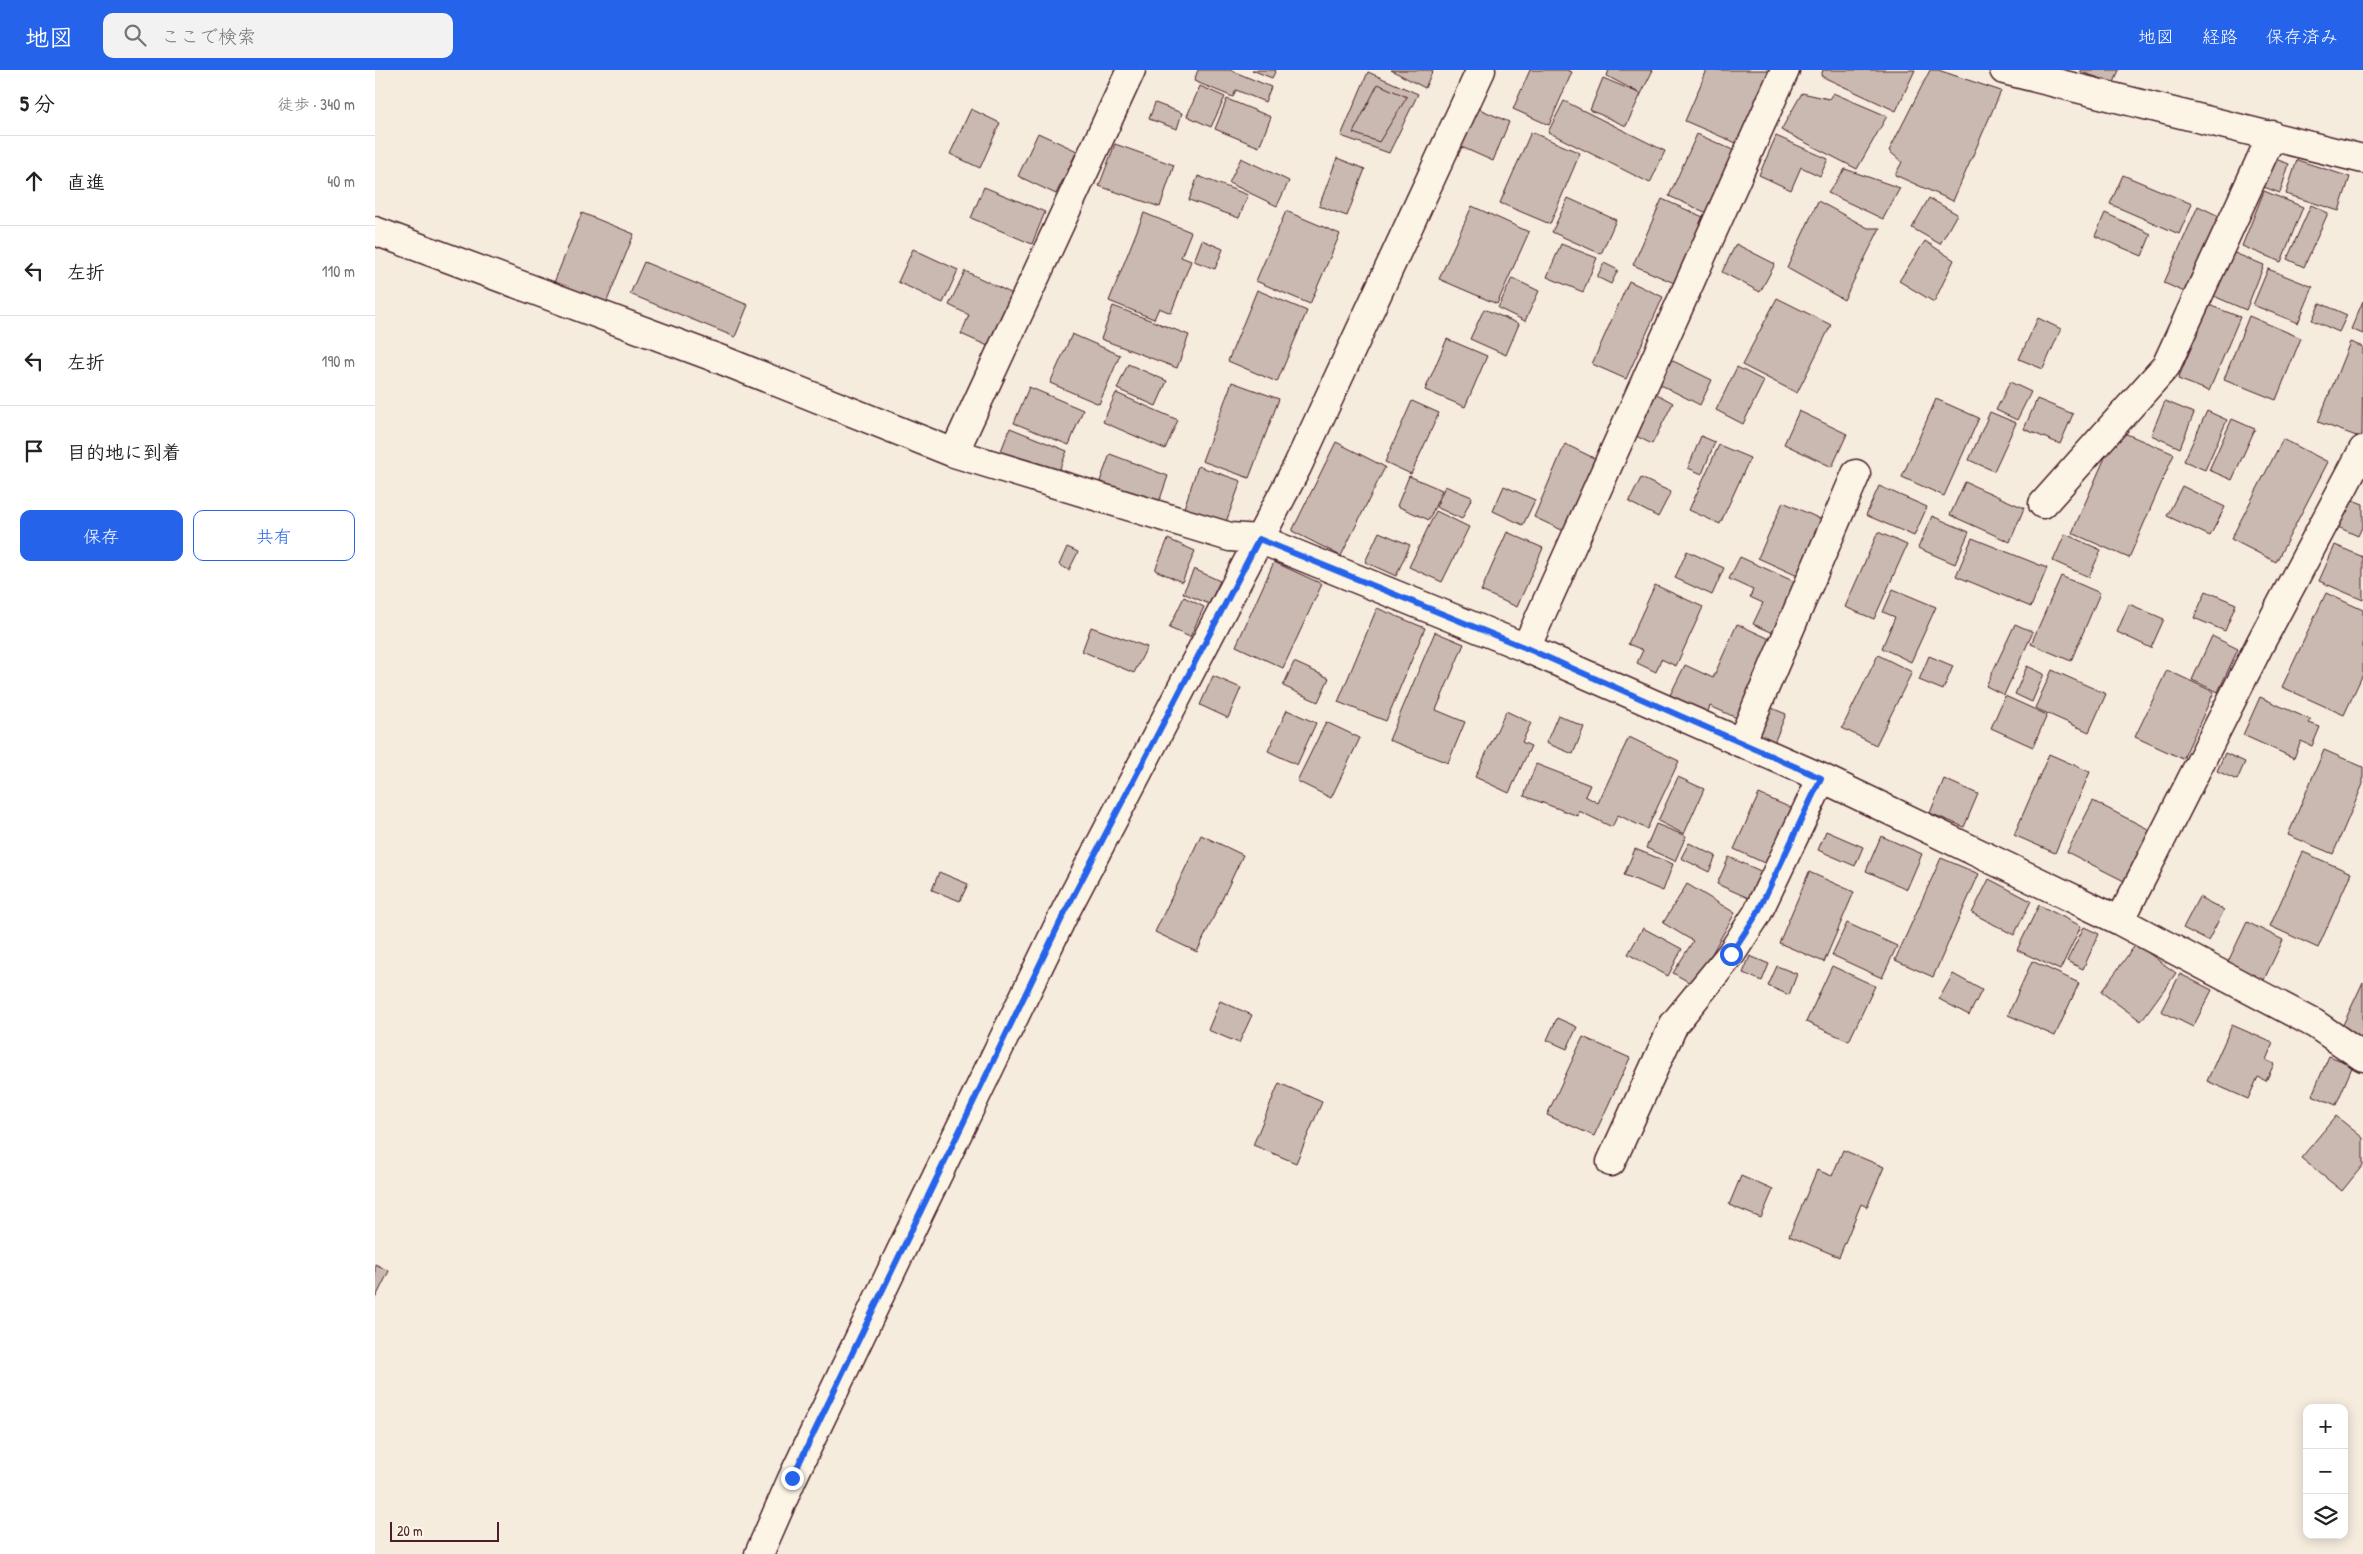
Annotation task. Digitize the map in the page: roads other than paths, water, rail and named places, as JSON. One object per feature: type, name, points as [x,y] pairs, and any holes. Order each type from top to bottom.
[{"type":"street","points":[[953,453],[1131,70]]},
{"type":"street","points":[[759,1554],[792,1478],[1065,912],[1297,467],[1481,70]]},
{"type":"street","points":[[1526,648],[1785,70]]},
{"type":"street","points":[[2004,70],[2273,135],[2363,159]]},
{"type":"street","points":[[2043,504],[2166,366],[2273,135]]},
{"type":"street","points":[[375,231],[722,360],[953,453],[1230,537],[1259,539],[1526,648],[1821,778],[2120,921],[2315,1024],[2363,1057]]},
{"type":"street","points":[[2120,921],[2261,642],[2363,450]]},
{"type":"street","points":[[1741,743],[1856,474]]},
{"type":"street","points":[[1611,1162],[1674,1024],[1731,954],[1757,914],[1821,778]]}]
